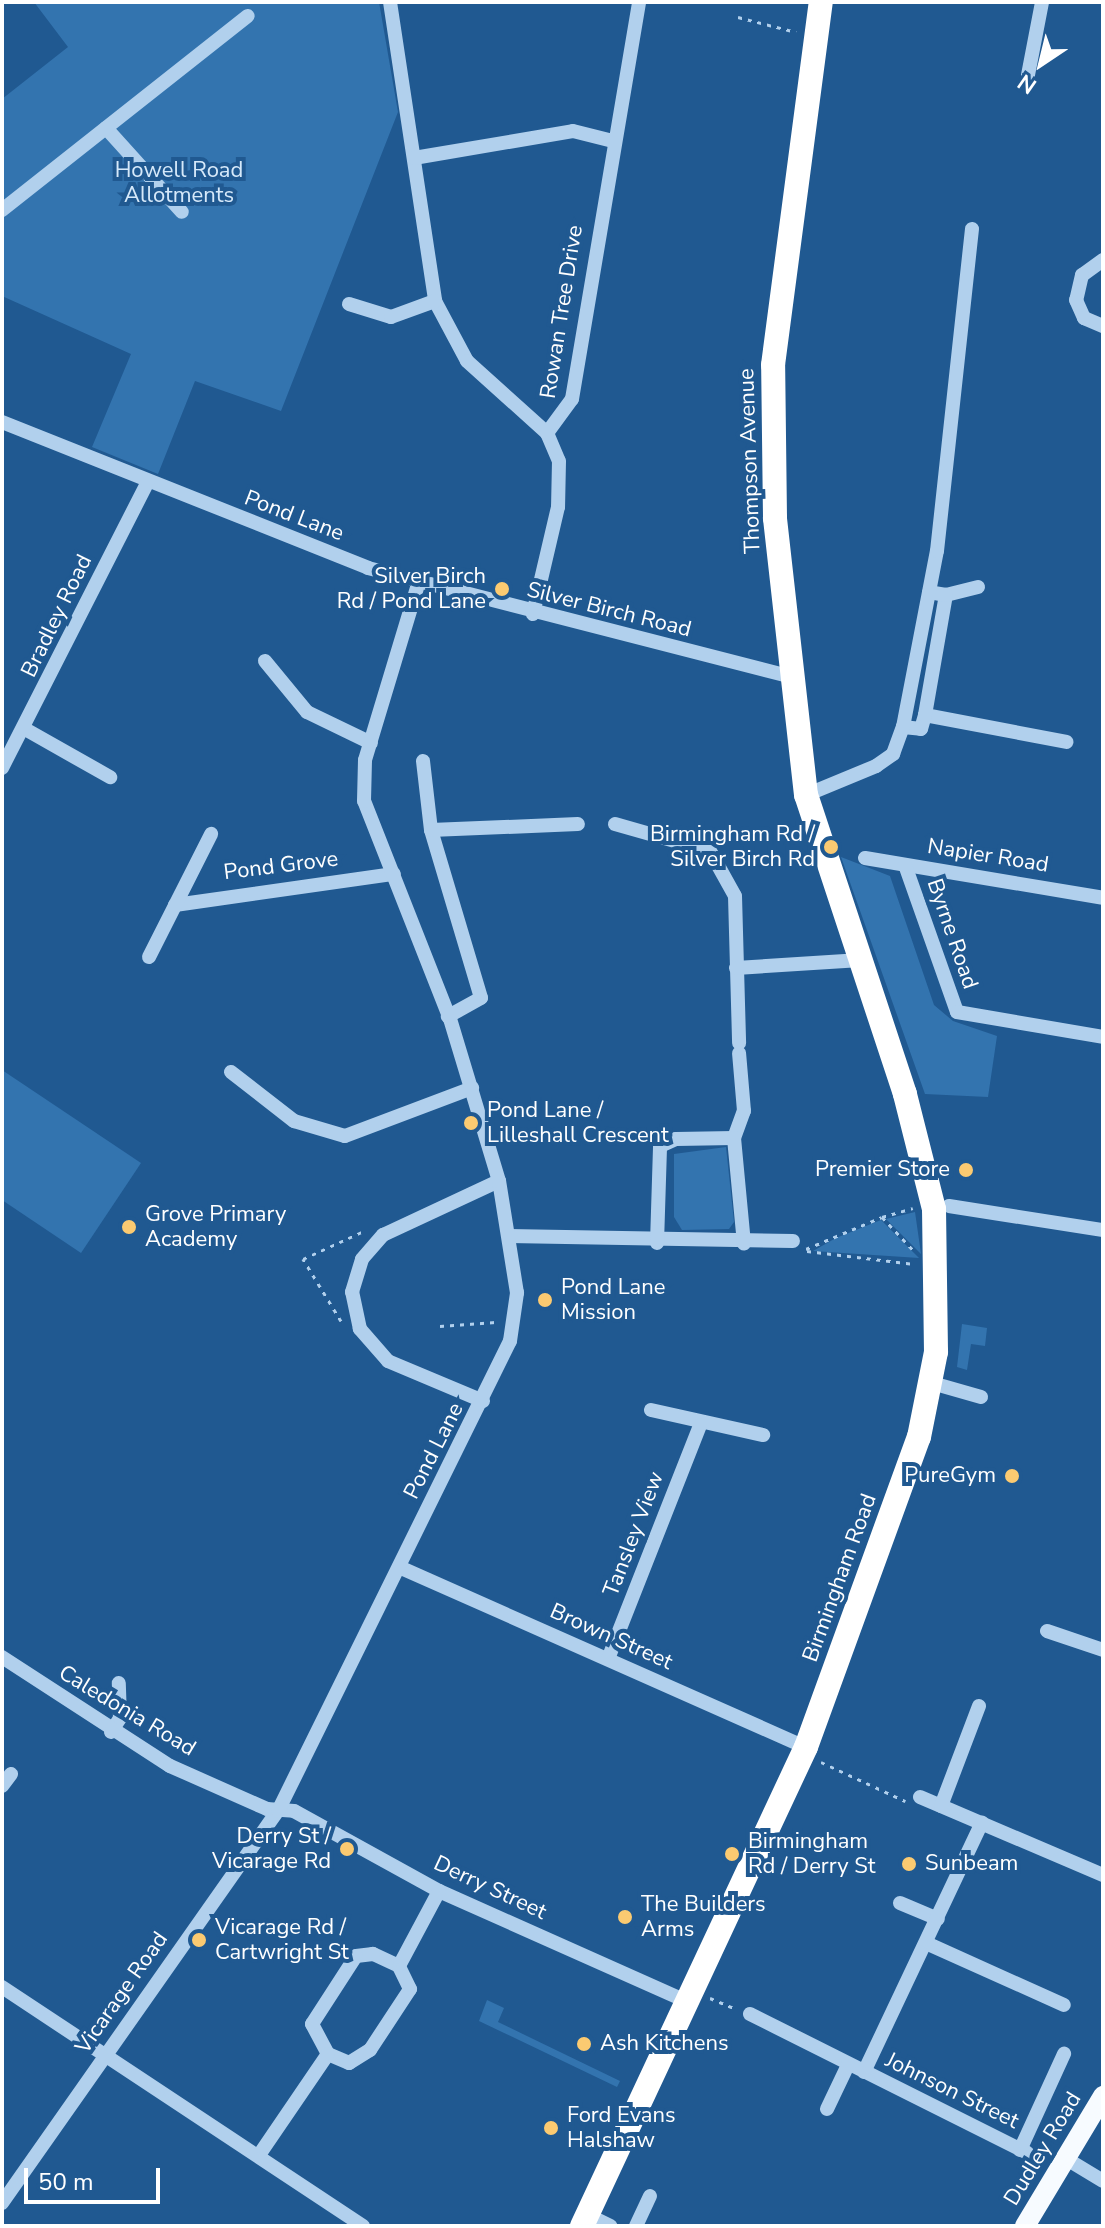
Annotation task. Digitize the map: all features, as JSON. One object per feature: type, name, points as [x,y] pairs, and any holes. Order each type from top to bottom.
[{"type":"highway","name":"Thompson Avenue","points":[[821,2],[814,36],[773,365],[775,518],[790,676],[806,795],[846,913]]},
{"type":"highway","name":"Birmingham Road","points":[[585,2220],[698,2000],[811,1753],[932,1383],[940,1318],[941,1204],[846,913]]},
{"type":"main road","name":"Dudley Road","points":[[1025,2226],[1103,2096]]},
{"type":"street","name":"Rowan Tree Drive","points":[[390,2],[435,301],[467,361],[547,433],[572,399],[610,140],[639,2]]},
{"type":"street","points":[[1028,75],[1042,2]]},
{"type":"street","points":[[2,210],[248,16]]},
{"type":"street","points":[[106,128],[182,212]]},
{"type":"street","points":[[414,158],[573,131],[610,140]]},
{"type":"street","points":[[806,795],[893,754],[903,727],[929,592],[972,229]]},
{"type":"street","points":[[1103,260],[1082,275],[1076,300],[1084,318],[1103,326]]},
{"type":"street","points":[[349,304],[391,317],[435,301]]},
{"type":"street","name":"Pond Lane","points":[[2,422],[418,584],[371,743],[364,801],[448,1016],[472,1088],[499,1181],[509,1236],[515,1314],[483,1401],[278,1811]]},
{"type":"street","points":[[533,614],[561,488],[547,433]]},
{"type":"street","name":"Bradley Road","points":[[2,768],[25,729],[148,481]]},
{"type":"street","name":"Silver Birch Road","points":[[418,584],[790,676]]},
{"type":"street","points":[[929,592],[946,595],[978,587]]},
{"type":"street","points":[[903,727],[921,729],[946,595]]},
{"type":"street","points":[[265,661],[307,712],[371,743]]},
{"type":"street","points":[[915,667],[933,671]]},
{"type":"street","points":[[925,715],[1066,742]]},
{"type":"street","points":[[25,729],[110,777]]},
{"type":"street","points":[[423,761],[431,830],[481,998],[448,1016]]},
{"type":"street","points":[[431,830],[578,824]]},
{"type":"street","points":[[615,824],[710,851],[735,896],[744,1111],[734,1138],[744,1244]]},
{"type":"street","name":"Pond Grove","points":[[149,957],[211,834]]},
{"type":"street","name":"Napier Road","points":[[865,858],[1103,898]]},
{"type":"street","name":"Byrne Road","points":[[905,865],[957,1012],[1103,1037]]},
{"type":"street","name":"Pond Grove","points":[[175,905],[394,874]]},
{"type":"street","points":[[736,968],[861,960]]},
{"type":"street","points":[[231,1072],[294,1121],[345,1136],[472,1088]]},
{"type":"street","points":[[657,1243],[660,1146],[676,1139],[734,1138]]},
{"type":"street","points":[[483,1401],[388,1361],[360,1329],[352,1292],[362,1259],[383,1235],[499,1181]]},
{"type":"street","points":[[941,1204],[1103,1230]]},
{"type":"street","points":[[509,1236],[535,1231],[657,1243],[799,1246]]},
{"type":"street","points":[[932,1383],[981,1397]]},
{"type":"street","points":[[651,1410],[700,1425],[763,1435]]},
{"type":"street","name":"Tansley View","points":[[608,1659],[700,1425]]},
{"type":"street","name":"Brown Street","points":[[399,1567],[811,1753]]},
{"type":"street","points":[[1047,1631],[1103,1650]]},
{"type":"street","name":"Caledonia Road","points":[[2,1657],[111,1732],[170,1766],[278,1811]]},
{"type":"street","points":[[111,1732],[120,1718],[119,1683]]},
{"type":"street","points":[[941,1806],[979,1706]]},
{"type":"street","points":[[918,1802],[941,1806],[1101,1870]]},
{"type":"street","name":"Derry Street","points":[[278,1811],[294,1811],[439,1891],[698,2000]]},
{"type":"street","name":"Vicarage Road","points":[[2,2203],[278,1811]]},
{"type":"street","name":"Johnson Street","points":[[864,2072],[982,1822]]},
{"type":"street","points":[[399,1966],[439,1891]]},
{"type":"street","points":[[900,1903],[938,1919]]},
{"type":"street","points":[[926,1943],[1064,2005]]},
{"type":"street","points":[[373,1954],[399,1966],[410,1989],[370,2050],[349,2063],[328,2054],[312,2024],[356,1956],[373,1954]]},
{"type":"street","points":[[2,1987],[363,2226]]},
{"type":"street","name":"Johnson Street","points":[[750,2014],[1023,2151],[1064,2054]]},
{"type":"street","points":[[259,2155],[328,2054]]},
{"type":"street","points":[[827,2109],[848,2065]]},
{"type":"street","points":[[1065,2158],[1103,2181]]},
{"type":"street","points":[[636,2226],[650,2196]]},
{"type":"street","points":[[585,2220],[611,2226]]},
{"type":"path","points":[[738,17],[814,36]]},
{"type":"path","points":[[799,1246],[882,1217],[941,1204]]},
{"type":"path","points":[[799,1246],[921,1267],[882,1217]]},
{"type":"path","points":[[341,1303],[349,1330],[303,1259],[375,1228],[361,1242]]},
{"type":"path","points":[[501,1331],[502,1312]]},
{"type":"path","points":[[440,1326],[502,1322]]},
{"type":"path","points":[[811,1753],[918,1802]]},
{"type":"path","points":[[698,2000],[750,2014]]},
{"type":"green space","name":"Howell Road Allotments","points":[[34,2],[379,2],[398,112],[281,411],[195,381],[158,474],[92,447],[131,354],[2,296],[2,99],[68,47]]},
{"type":"green space","points":[[841,857],[890,876],[934,1005],[953,1021],[997,1036],[988,1097],[925,1094]]},
{"type":"green space","points":[[2,1070],[141,1163],[81,1253],[2,1200]]},
{"type":"green space","points":[[726,1147],[734,1222],[729,1229],[682,1230],[674,1217],[674,1154]]},
{"type":"green space","points":[[915,1212],[921,1254],[886,1219]]},
{"type":"green space","points":[[881,1220],[919,1258],[813,1251],[836,1238]]},
{"type":"green space","points":[[962,1324],[987,1328],[985,1346],[971,1344],[967,1370],[957,1367]]},
{"type":"green space","points":[[487,2000],[504,2008],[498,2022],[620,2081],[617,2087],[479,2021]]},
{"type":"place","name":"Silver Birch Rd / Pond Lane","points":[[502,589]]},
{"type":"place","name":"Birmingham Rd / Silver Birch Rd","points":[[831,847]]},
{"type":"place","name":"Pond Lane / Lilleshall Crescent","points":[[471,1123]]},
{"type":"place","name":"Premier Store","points":[[966,1170]]},
{"type":"place","name":"Grove Primary Academy","points":[[129,1227]]},
{"type":"place","name":"Pond Lane Mission","points":[[545,1300]]},
{"type":"place","name":"PureGym","points":[[1012,1476]]},
{"type":"place","name":"Derry St / Vicarage Rd","points":[[347,1849]]},
{"type":"place","name":"Birmingham Rd / Derry St","points":[[732,1854]]},
{"type":"place","name":"Sunbeam","points":[[909,1864]]},
{"type":"place","name":"The Builders Arms","points":[[625,1917]]},
{"type":"place","name":"Vicarage Rd / Cartwright St","points":[[199,1940]]},
{"type":"place","name":"Ash Kitchens","points":[[584,2044]]},
{"type":"place","name":"Ford Evans Halshaw","points":[[551,2128]]}]
